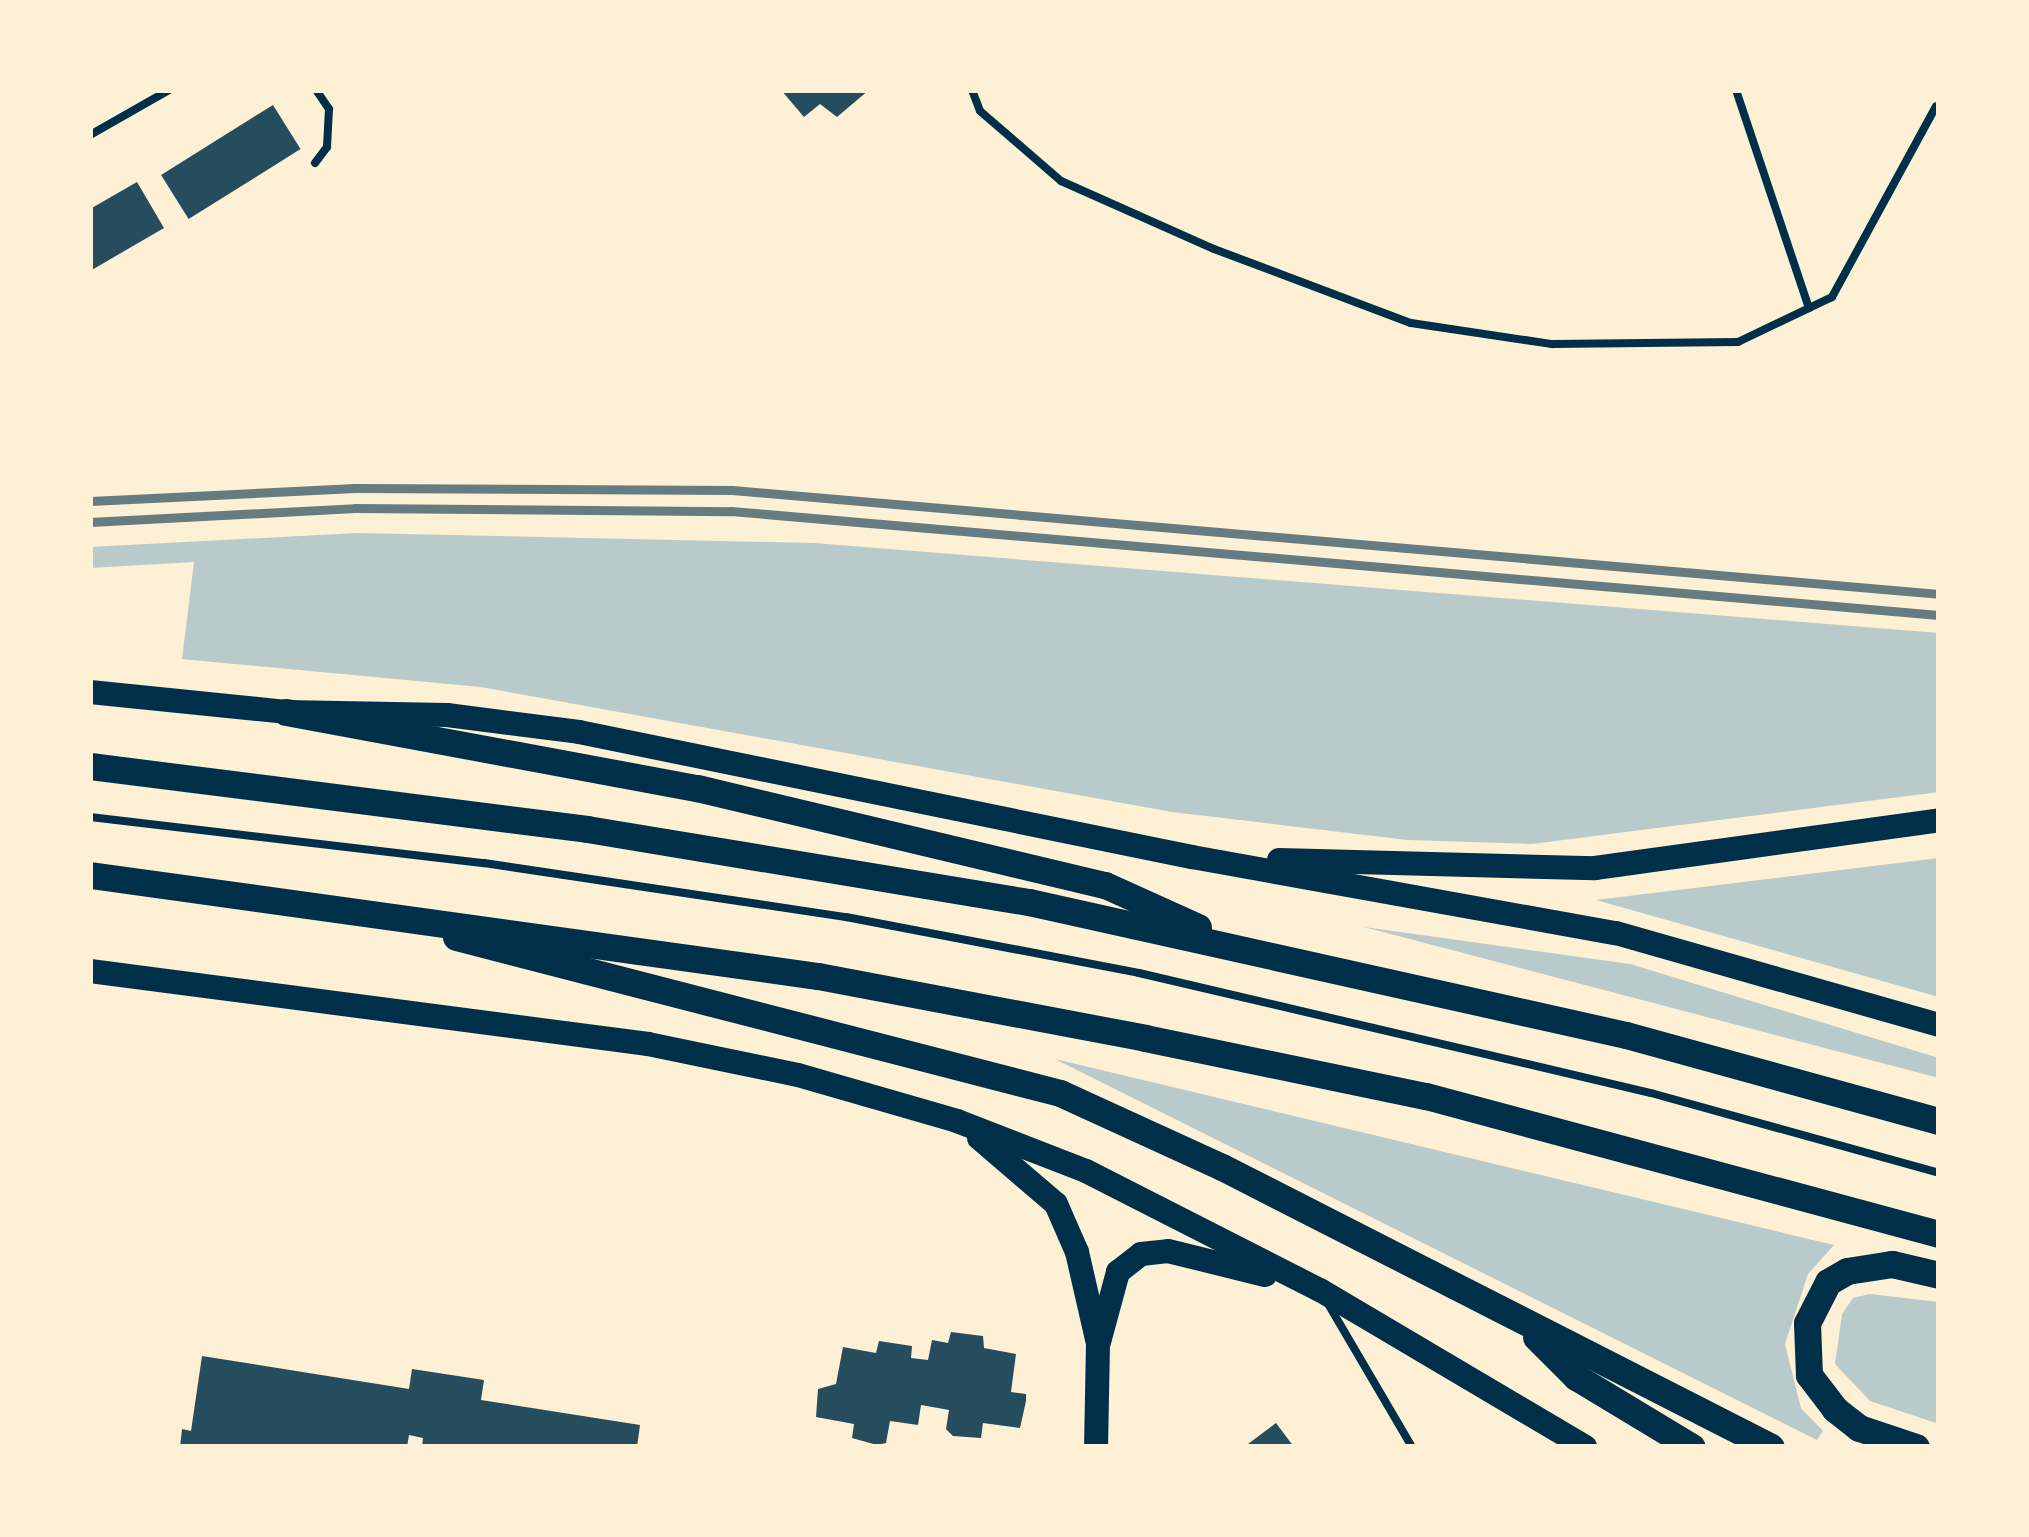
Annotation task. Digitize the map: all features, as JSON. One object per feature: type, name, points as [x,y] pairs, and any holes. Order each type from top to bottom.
[{"type":"highway","points":[[286,712],[697,788],[1054,872],[1105,885],[1228,944]]},
{"type":"highway","points":[[90,766],[826,865],[1228,944],[1604,1030],[1939,1121]]},
{"type":"highway","points":[[92,876],[344,906],[818,976],[1145,1037],[1426,1096],[1939,1234]]},
{"type":"highway","points":[[344,906],[1060,1093],[1771,1447]]},
{"type":"highway","points":[[1916,1447],[1859,1428],[1834,1408],[1809,1376],[1807,1323],[1828,1282],[1846,1270],[1892,1264],[1939,1275]]},
{"type":"highway","points":[[1526,1324],[1576,1377],[1692,1447]]},
{"type":"main road","points":[[90,692],[286,712],[448,715],[579,732],[1192,857],[1616,933],[1939,1025]]},
{"type":"main road","points":[[1192,857],[1595,868],[1939,820]]},
{"type":"main road","points":[[90,971],[648,1045],[798,1075],[957,1121],[1086,1171],[1320,1290],[1586,1447]]},
{"type":"main road","points":[[957,1121],[1056,1204],[1077,1252],[1098,1345],[1096,1447]]},
{"type":"main road","points":[[1098,1345],[1118,1272],[1141,1254],[1168,1251],[1320,1290]]},
{"type":"lane","points":[[90,135],[170,90]]},
{"type":"lane","points":[[314,163],[328,147],[329,109],[316,90]]},
{"type":"lane","points":[[972,90],[980,111],[1061,181],[1411,323],[1552,344],[1738,342],[1832,297],[1936,106]]},
{"type":"lane","points":[[1736,90],[1809,308]]},
{"type":"lane","points":[[90,817],[529,870],[1139,973],[1651,1093],[1939,1173]]},
{"type":"lane","points":[[1320,1290],[1412,1447]]},
{"type":"shaded area","points":[[357,533],[814,543],[1939,633],[1939,792],[1532,844],[1408,840],[1172,812],[481,687],[182,659],[194,562],[90,568],[90,547]]},
{"type":"shaded area","points":[[1939,858],[1939,997],[1596,900]]},
{"type":"shaded area","points":[[1364,927],[1630,964],[1939,1058],[1939,1078]]},
{"type":"shaded area","points":[[1055,1059],[1834,1245],[1808,1274],[1785,1344],[1801,1408],[1823,1431],[1817,1440]]},
{"type":"shaded area","points":[[1870,1294],[1939,1302],[1939,1424],[1870,1401],[1835,1364],[1842,1314],[1853,1298]]},
{"type":"building","points":[[781,90],[869,90],[837,117],[820,104],[804,117]]},
{"type":"building","points":[[273,105],[301,149],[189,219],[161,175]]},
{"type":"building","points":[[137,182],[164,228],[90,271],[90,209]]},
{"type":"building","points":[[951,1332],[983,1336],[984,1348],[1016,1354],[1011,1392],[1026,1394],[1020,1428],[983,1423],[981,1438],[953,1436],[946,1429],[949,1410],[921,1405],[918,1425],[890,1421],[886,1443],[877,1445],[852,1438],[854,1424],[816,1417],[818,1389],[836,1384],[843,1347],[876,1353],[879,1341],[912,1346],[911,1358],[928,1360],[932,1340],[948,1343]]},
{"type":"building","points":[[202,1356],[409,1389],[412,1369],[484,1380],[481,1400],[640,1425],[637,1447],[422,1447],[423,1438],[409,1435],[407,1447],[180,1447],[182,1429],[191,1431]]},
{"type":"building","points":[[1276,1423],[1294,1447],[1244,1447]]},
{"type":"railway","points":[[90,501],[355,488],[732,490],[1939,594]]},
{"type":"railway","points":[[90,522],[355,508],[731,511],[1939,615]]}]
